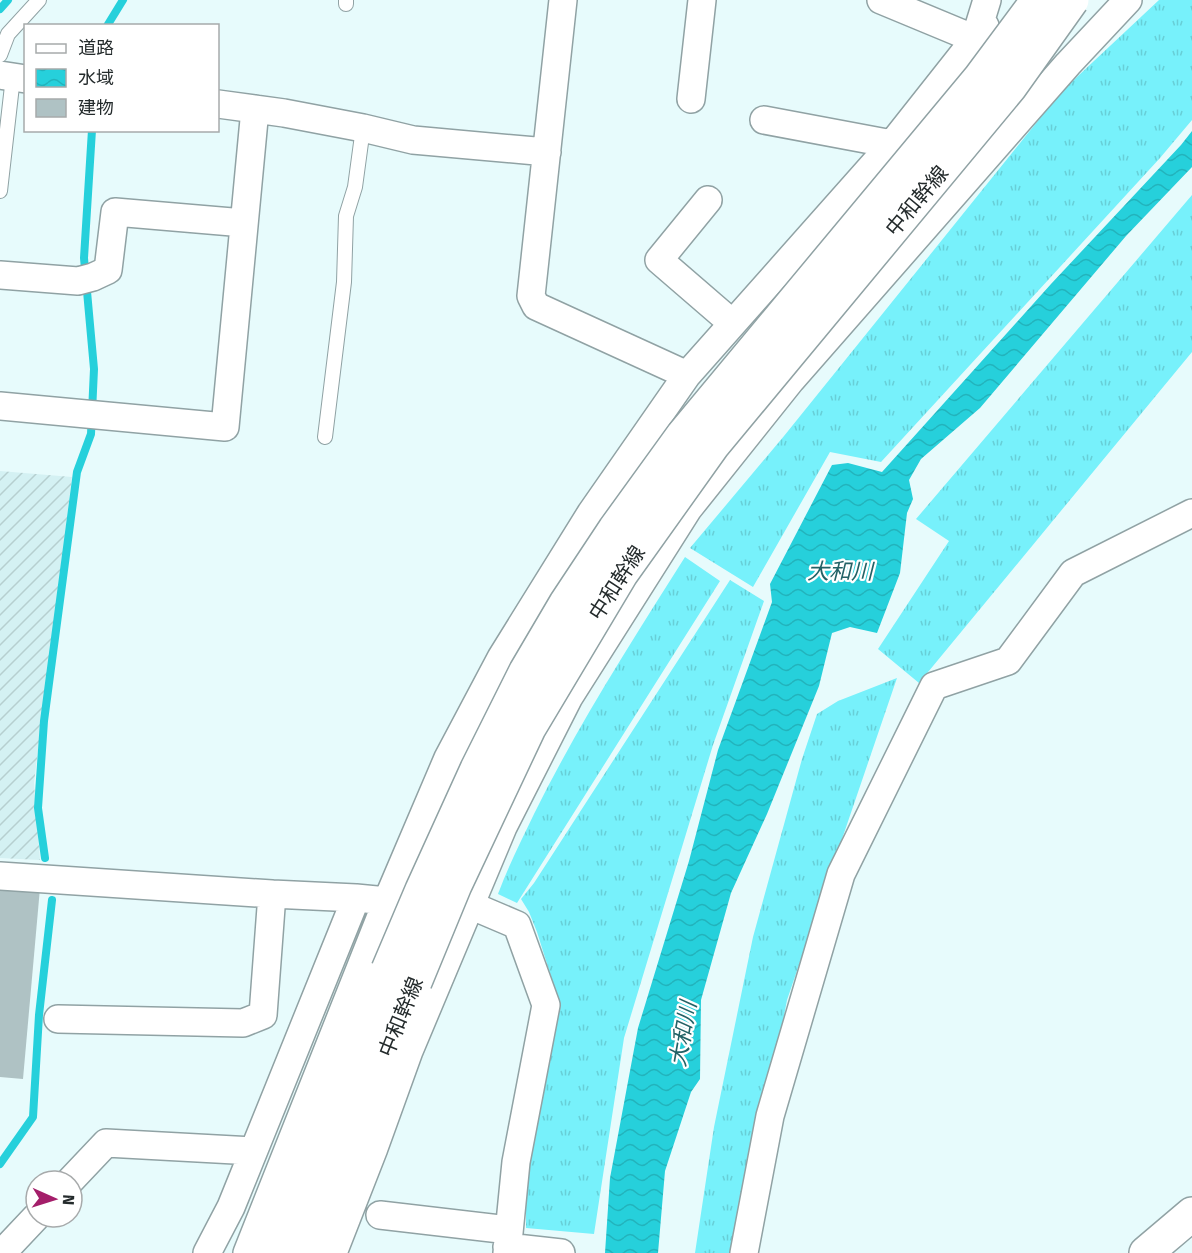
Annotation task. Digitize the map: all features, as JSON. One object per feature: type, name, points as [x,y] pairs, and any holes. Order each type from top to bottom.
[{"type":"main road","name":"中和幹線","points":[[306,1253],[402,976],[422,890],[526,671],[566,603],[615,529],[683,435],[980,78],[1038,0]]},
{"type":"main road","name":"中和幹線","points":[[274,1253],[338,1091],[455,885],[528,728],[621,574],[713,445],[1010,87],[1072,0]]},
{"type":"main road","points":[[1146,1253],[1192,1214]]},
{"type":"street","points":[[563,0],[531,296],[536,306],[687,375]]},
{"type":"street","points":[[690,99],[702,0]]},
{"type":"street","points":[[881,0],[975,39]]},
{"type":"street","points":[[975,39],[987,0]]},
{"type":"street","points":[[247,1253],[387,901],[448,758],[501,658],[591,513],[687,375],[892,144],[1004,0]]},
{"type":"street","points":[[1068,64],[1109,0]]},
{"type":"street","points":[[333,1253],[409,1051],[503,827],[569,697],[688,509],[791,380],[1068,64],[1128,0]]},
{"type":"street","points":[[219,104],[284,113],[413,140],[547,152]]},
{"type":"street","points":[[0,406],[225,427],[255,109]]},
{"type":"street","points":[[764,120],[892,144]]},
{"type":"street","points":[[708,200],[659,260],[732,323]]},
{"type":"street","points":[[0,275],[86,279],[108,270],[115,213],[244,223]]},
{"type":"street","points":[[744,1253],[770,1116],[841,874],[934,686],[1008,661],[1073,573],[1192,513]]},
{"type":"street","points":[[0,876],[387,901]]},
{"type":"street","points":[[58,1019],[243,1023],[263,1015],[272,894]]},
{"type":"street","points":[[207,1253],[231,1207],[356,898]]},
{"type":"street","points":[[471,905],[517,925],[546,1005],[516,1162],[508,1243]]},
{"type":"street","points":[[81,1169],[106,1143],[253,1151]]},
{"type":"street","points":[[380,1215],[561,1253]]},
{"type":"street","points":[[2,1253],[25,1229]]},
{"type":"lane","points":[[0,191],[10,71],[8,34],[39,0]]},
{"type":"lane","points":[[325,437],[344,282],[346,216],[355,187],[363,128]]},
{"type":"shaded area","points":[[0,471],[72,477],[34,783],[40,860],[0,858]]},
{"type":"green space","points":[[1159,0],[1192,0],[1192,120],[1160,158],[881,462],[830,452],[753,587],[690,548],[784,436],[1062,91]]},
{"type":"green space","points":[[1192,195],[1192,352],[919,683],[878,649],[949,541],[916,519]]},
{"type":"green space","points":[[685,557],[720,581],[517,903],[498,894],[534,814],[569,748]]},
{"type":"green space","points":[[730,580],[764,601],[713,745],[624,1038],[594,1234],[526,1228],[526,1180],[559,1002],[537,932],[521,899],[534,883]]},
{"type":"green space","points":[[897,678],[787,1000],[739,1253],[695,1253],[714,1127],[753,937],[802,759],[817,714],[838,701]]},
{"type":"water","name":"大和川","points":[[1192,131],[1192,167],[1126,236],[980,408],[921,459],[909,480],[913,499],[907,513],[900,573],[877,633],[850,627],[832,633],[819,686],[767,814],[731,893],[701,1000],[700,1079],[691,1092],[665,1171],[658,1253],[605,1253],[610,1178],[638,1028],[689,861],[718,750],[772,602],[770,584],[832,465],[848,463],[882,472]]},
{"type":"building","points":[[0,884],[40,888],[23,1079],[0,1077]]},
{"type":"waterway","points":[[0,9],[8,0]]},
{"type":"waterway","points":[[108,24],[123,0]]},
{"type":"waterway","points":[[45,858],[38,808],[44,721],[77,472],[91,434],[94,369],[84,258],[92,132]]},
{"type":"waterway","points":[[0,1164],[33,1117],[39,1015],[52,900]]}]
